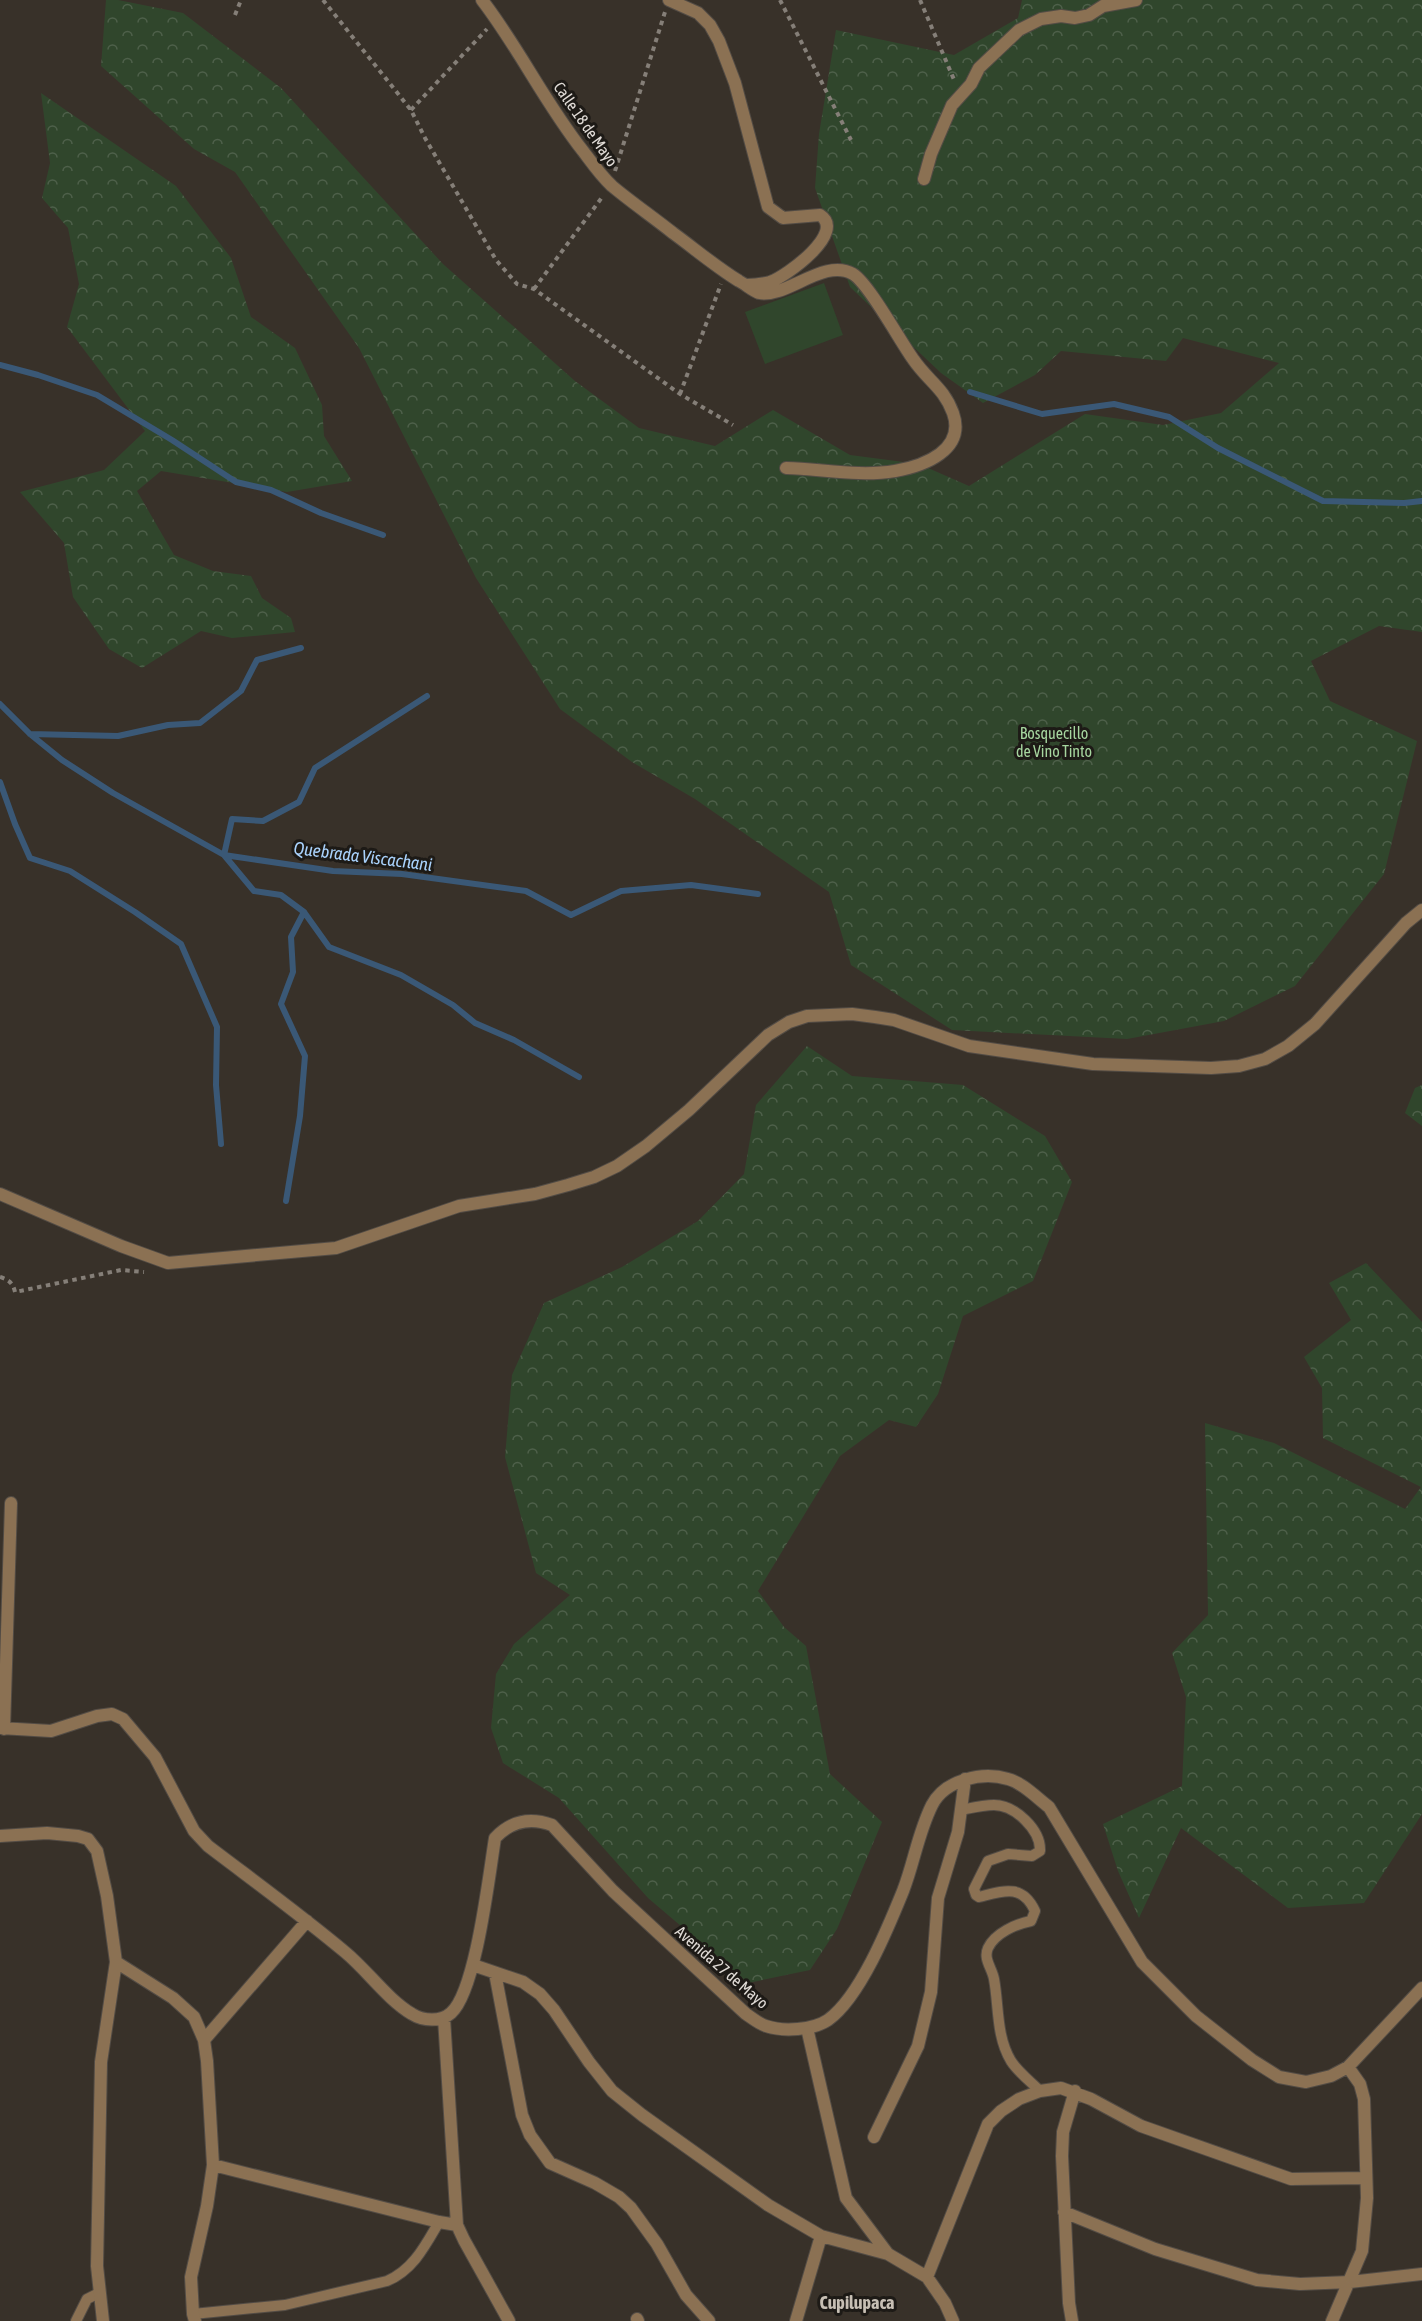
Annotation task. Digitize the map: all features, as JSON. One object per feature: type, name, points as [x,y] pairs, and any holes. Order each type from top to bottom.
[{"type":"street","name":"Calle 18 de Mayo","points":[[482,0],[497,19],[554,113],[611,185],[725,272],[759,293],[780,290],[804,278],[839,269],[855,275],[878,304],[922,372],[944,392],[954,416],[955,434],[947,450],[931,460],[895,471],[850,472],[786,468]]},
{"type":"street","points":[[924,179],[930,154],[952,105],[971,84],[979,68],[1020,30],[1041,19],[1061,16],[1075,18],[1089,15],[1103,6],[1136,0]]},
{"type":"street","points":[[667,5],[698,13],[710,25],[719,41],[735,83],[768,207],[783,219],[820,215],[827,223],[827,230],[822,241],[787,272],[771,281],[746,285]]},
{"type":"street","points":[[0,1194],[121,1246],[168,1263],[336,1248],[459,1206],[535,1194],[594,1177],[616,1166],[646,1146],[689,1110],[768,1035],[789,1022],[807,1016],[852,1014],[894,1020],[969,1046],[1093,1064],[1211,1068],[1239,1066],[1265,1059],[1288,1046],[1315,1024],[1406,922],[1422,910]]},
{"type":"street","points":[[11,1503],[2,1729],[51,1731],[97,1716],[112,1714],[123,1719],[155,1757],[194,1831],[208,1846],[347,1953],[400,2005],[414,2015],[429,2019],[444,2018],[458,2225],[509,2321]]},
{"type":"street","name":"Avenida 27 de Mayo","points":[[444,2018],[458,2005],[473,1965],[495,1838],[504,1828],[515,1823],[541,1821],[552,1825],[613,1891],[746,2014],[765,2026],[784,2029],[807,2028],[827,2021],[849,2000],[872,1960],[903,1890],[921,1831],[933,1803],[946,1789],[965,1779],[984,1776],[1009,1779],[1027,1789],[1048,1808],[1142,1962],[1196,2016],[1252,2060],[1278,2077],[1306,2082],[1331,2076],[1348,2067],[1421,1990]]},
{"type":"street","points":[[874,2137],[918,2046],[933,1974],[938,1898],[958,1832],[965,1779]]},
{"type":"street","points":[[0,1836],[47,1833],[88,1839],[97,1851],[107,1896],[116,1962],[100,2062],[96,2217],[97,2266],[103,2321]]},
{"type":"street","points":[[204,2040],[307,1921]]},
{"type":"street","points":[[116,1962],[172,1998],[194,2018],[204,2040],[213,2165],[207,2206],[191,2277],[194,2317]]},
{"type":"street","points":[[473,1965],[523,1982],[540,1994],[612,2091],[642,2115],[768,2205],[820,2236],[888,2254],[927,2277],[954,2321]]},
{"type":"street","points":[[495,1973],[522,2115],[538,2149],[550,2163],[595,2182],[631,2208],[657,2244],[686,2295],[709,2321]]},
{"type":"street","points":[[807,2028],[846,2198],[888,2254]]},
{"type":"street","points":[[1332,2321],[1362,2251],[1367,2198],[1365,2099],[1360,2084],[1348,2067]]},
{"type":"street","points":[[927,2277],[988,2124],[1001,2111],[1019,2099],[1040,2091],[1061,2088],[1075,2091],[1141,2126],[1291,2179],[1366,2178]]},
{"type":"street","points":[[1072,2321],[1064,2212],[1063,2132],[1075,2091]]},
{"type":"street","points":[[213,2165],[458,2225]]},
{"type":"street","points":[[1064,2212],[1155,2249],[1257,2280],[1300,2284],[1350,2282],[1422,2274]]},
{"type":"street","points":[[796,2321],[820,2236]]},
{"type":"lane","points":[[961,1810],[996,1805],[1008,1809],[1024,1819],[1036,1832],[1041,1845],[1041,1851],[1032,1856],[1008,1854],[988,1861],[978,1876],[974,1889],[979,1897],[1006,1890],[1019,1893],[1029,1899],[1035,1911],[1031,1922],[1009,1928],[992,1942],[987,1950],[987,1960],[993,1973],[1002,2040],[1011,2061],[1040,2091]]},
{"type":"lane","points":[[194,2317],[285,2305],[387,2281],[410,2268],[439,2222]]},
{"type":"lane","points":[[76,2321],[87,2299],[99,2293]]},
{"type":"path","points":[[235,15],[241,0]]},
{"type":"path","points":[[323,0],[411,110],[496,260],[517,284],[534,289],[680,394],[733,425]]},
{"type":"path","points":[[780,0],[851,140]]},
{"type":"path","points":[[920,0],[961,95]]},
{"type":"path","points":[[534,289],[611,185],[667,5]]},
{"type":"path","points":[[411,110],[497,19]]},
{"type":"path","points":[[680,394],[725,272]]},
{"type":"path","points":[[0,1277],[7,1279],[14,1286],[15,1292],[121,1270],[160,1272],[168,1263]]},
{"type":"green space","name":"Bosquecillo de Vino Tinto","points":[[106,0],[118,0],[183,13],[281,88],[443,264],[575,381],[639,428],[715,446],[773,410],[850,455],[919,464],[969,486],[1085,414],[1163,425],[1221,413],[1279,363],[1183,338],[1166,361],[1061,351],[1035,375],[983,403],[941,373],[850,287],[815,188],[819,134],[836,30],[954,55],[1018,18],[1022,0],[1422,0],[1422,632],[1379,626],[1311,661],[1330,701],[1417,741],[1384,874],[1295,986],[1224,1021],[1127,1039],[952,1030],[851,965],[829,892],[695,799],[632,762],[560,709],[476,578],[359,348],[235,172],[194,149],[101,66]]},
{"type":"green space","points":[[41,93],[176,186],[231,258],[251,317],[295,348],[322,405],[324,436],[352,481],[287,492],[161,471],[137,491],[174,555],[213,571],[251,576],[262,598],[291,618],[295,632],[232,638],[201,631],[142,668],[109,649],[73,597],[64,543],[20,492],[104,470],[145,431],[67,327],[79,284],[68,228],[42,198],[50,163]]},
{"type":"green space","points":[[824,283],[843,335],[765,364],[745,312]]},
{"type":"green space","points":[[807,1046],[852,1076],[963,1085],[1045,1136],[1072,1182],[1033,1281],[963,1316],[938,1394],[916,1427],[889,1420],[840,1456],[758,1591],[784,1627],[806,1646],[830,1774],[882,1822],[837,1929],[810,1970],[748,1983],[648,1898],[559,1798],[503,1763],[491,1728],[496,1674],[514,1644],[570,1595],[536,1573],[505,1457],[512,1375],[544,1303],[622,1267],[698,1221],[744,1174],[756,1105]]},
{"type":"green space","points":[[1422,1085],[1422,1126],[1405,1113],[1415,1088]]},
{"type":"green space","points":[[1366,1263],[1422,1322],[1422,1814],[1364,1903],[1288,1908],[1181,1828],[1139,1918],[1118,1871],[1103,1824],[1182,1786],[1186,1697],[1172,1653],[1208,1615],[1205,1423],[1274,1443],[1405,1509],[1421,1487],[1323,1438],[1322,1388],[1304,1357],[1351,1320],[1329,1283]]},
{"type":"waterway","points":[[0,365],[97,395],[236,482],[271,490],[321,513],[383,535]]},
{"type":"waterway","points":[[970,392],[1042,414],[1114,404],[1169,417],[1218,448],[1323,501],[1404,503],[1422,501]]},
{"type":"waterway","points":[[30,734],[118,736],[168,725],[200,723],[241,691],[257,660],[301,648]]},
{"type":"waterway","points":[[427,696],[315,768],[299,802],[263,821],[232,819],[224,855],[254,891],[281,895],[304,912],[329,947],[401,975],[453,1005],[475,1023],[514,1040],[579,1077]]},
{"type":"waterway","name":"Quebrada Viscachani","points":[[0,704],[30,734],[62,760],[113,793],[224,855],[333,871],[402,874],[526,891],[571,915],[621,891],[691,885],[758,894]]},
{"type":"waterway","points":[[0,782],[30,858],[70,871],[181,944],[217,1027],[216,1085],[221,1144]]},
{"type":"waterway","points":[[286,1201],[300,1116],[305,1056],[281,1004],[293,972],[291,937],[304,912]]},
{"type":"district","name":"Cupilupaca","points":[[857,2302]]}]
